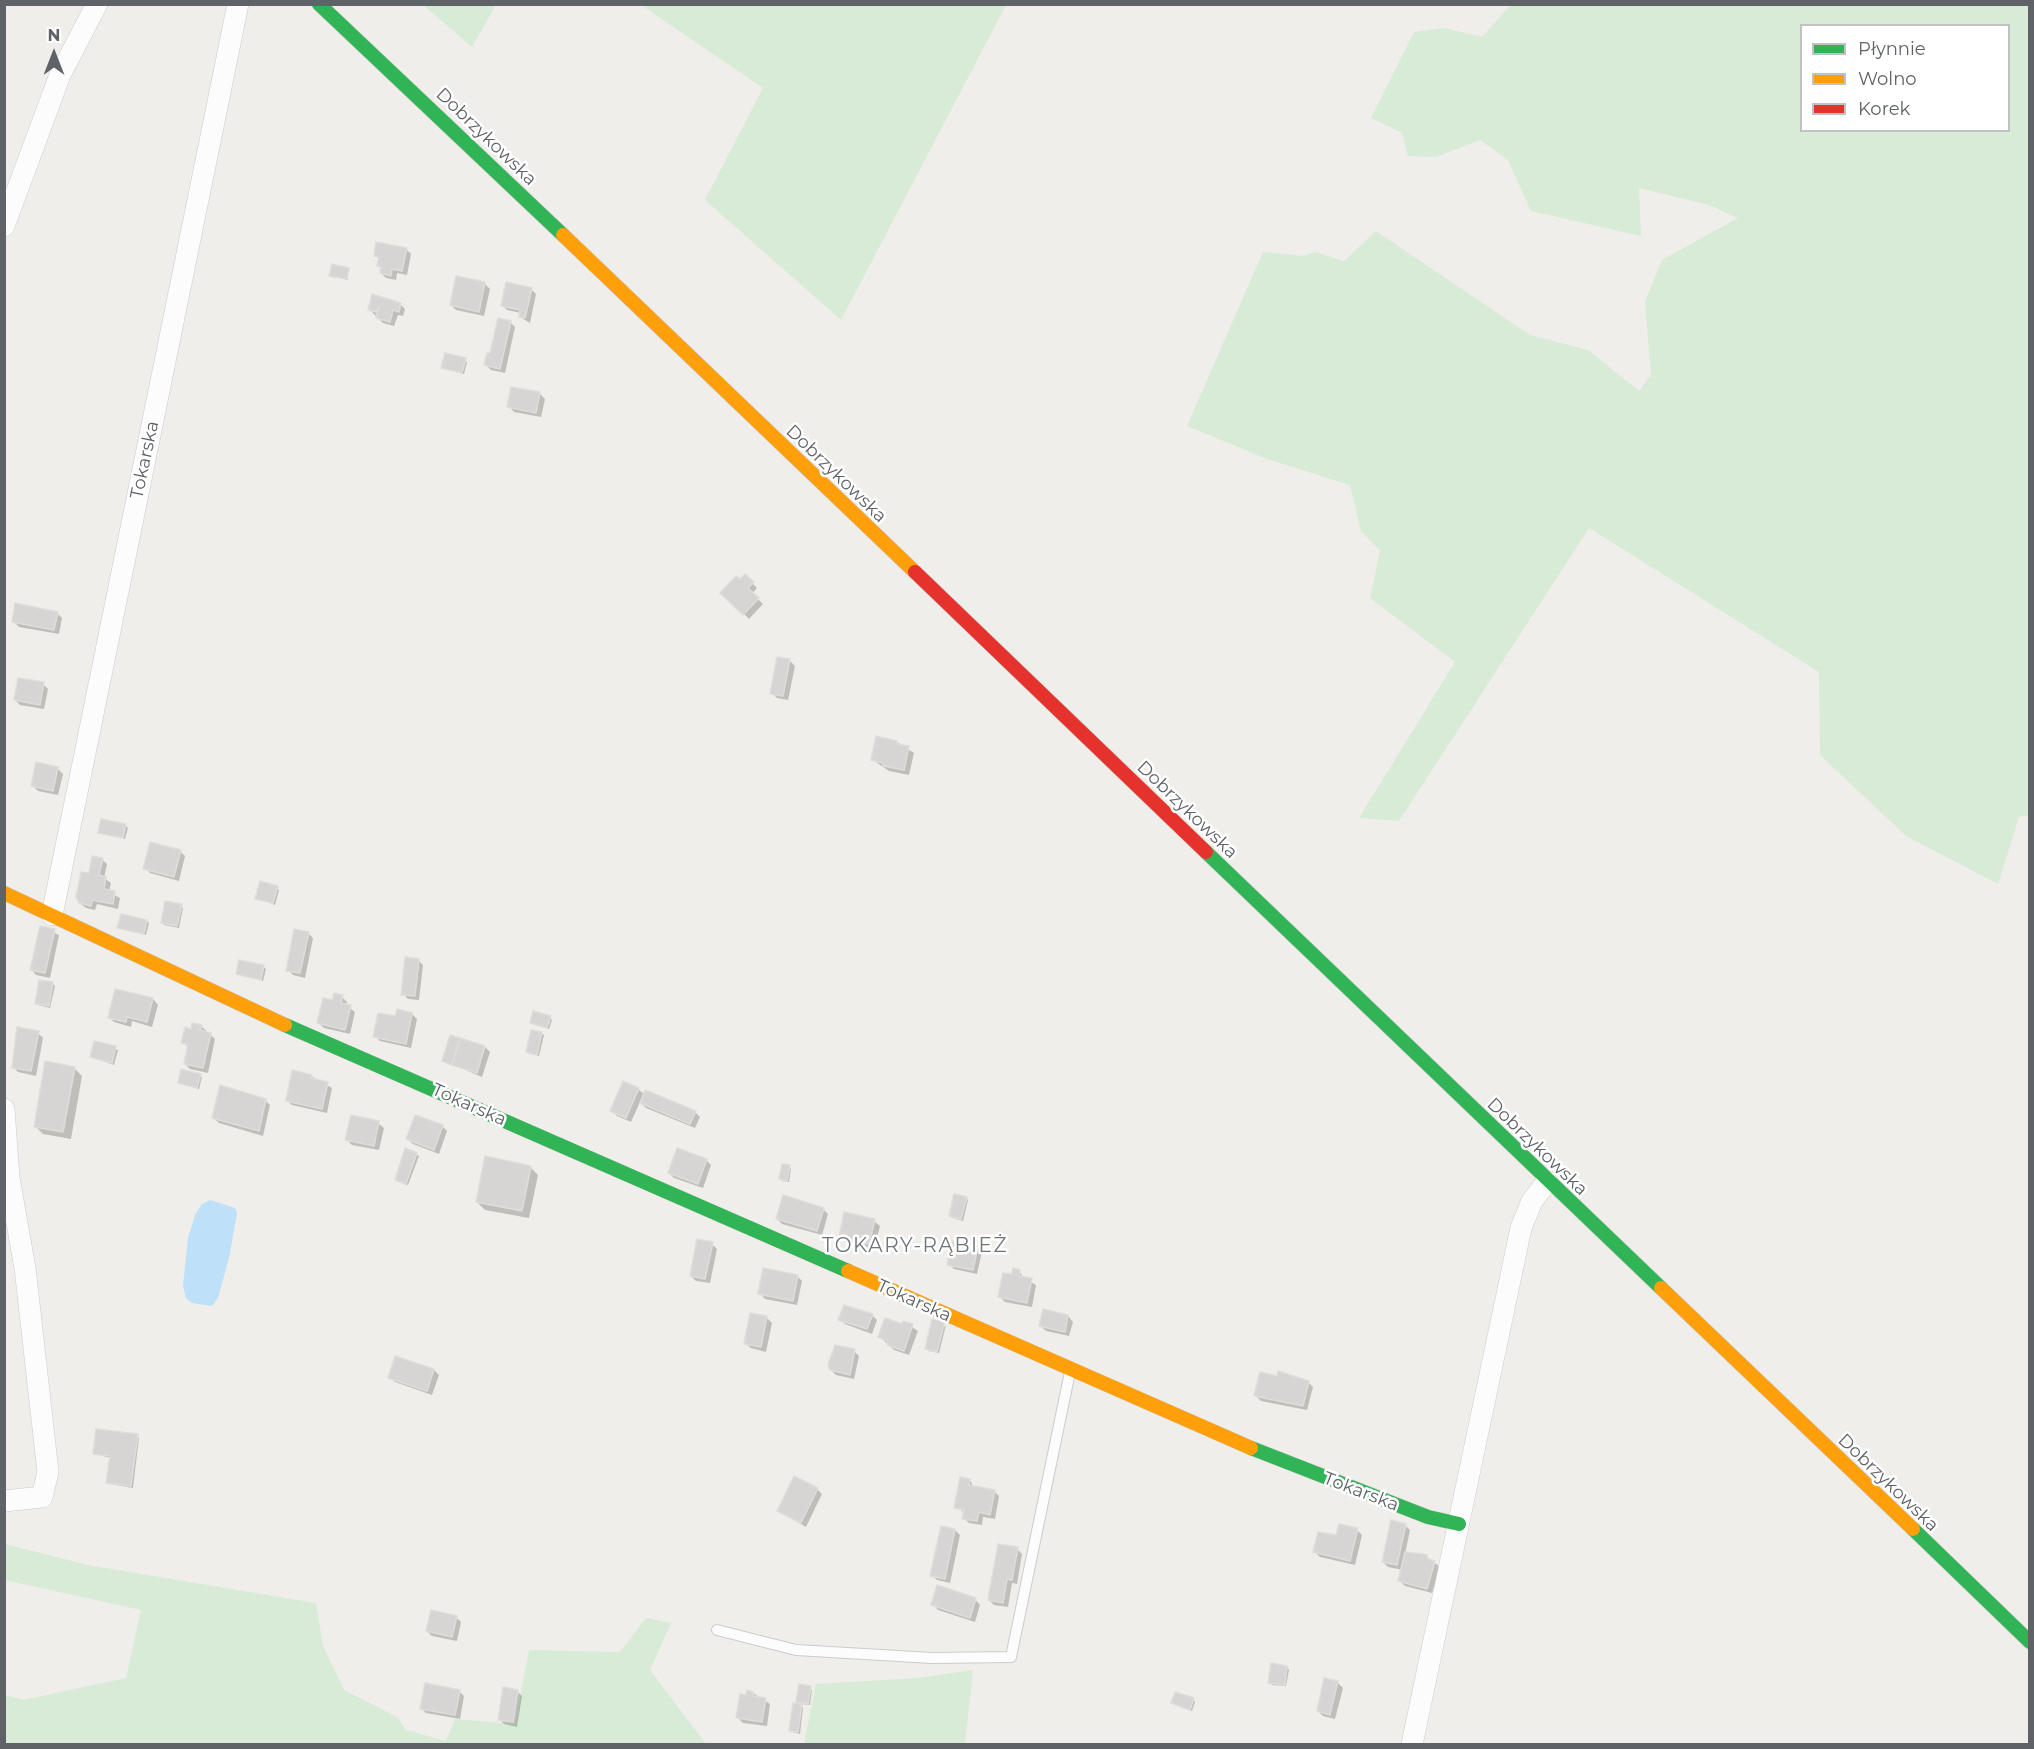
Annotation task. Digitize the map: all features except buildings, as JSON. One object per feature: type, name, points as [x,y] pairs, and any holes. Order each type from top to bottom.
[{"type":"main road","name":"Dobrzykowska","points":[[319,4],[467,143],[2030,1642]]},
{"type":"main road","name":"Tokarska","points":[[4,892],[275,1020],[1291,1465],[1428,1517],[1459,1524]]},
{"type":"street","points":[[4,226],[60,75],[97,4]]},
{"type":"street","name":"Tokarska","points":[[52,915],[238,4]]},
{"type":"street","points":[[4,1109],[9,1178],[25,1268],[48,1472],[42,1497],[4,1501]]},
{"type":"street","points":[[1412,1744],[1521,1228],[1532,1201],[1548,1182]]},
{"type":"lane","points":[[717,1630],[796,1650],[932,1658],[1011,1657],[1070,1369]]},
{"type":"green space","points":[[1511,4],[2029,5],[2030,815],[2019,817],[1998,884],[1906,836],[1820,755],[1819,672],[1589,528],[1399,821],[1359,818],[1455,662],[1370,598],[1380,551],[1361,531],[1350,485],[1267,459],[1187,426],[1263,252],[1303,256],[1315,252],[1344,261],[1376,231],[1530,335],[1588,350],[1639,391],[1651,375],[1645,302],[1662,260],[1738,218],[1709,205],[1639,188],[1641,236],[1531,211],[1508,160],[1480,140],[1436,157],[1408,156],[1402,133],[1371,118],[1414,32],[1444,28],[1482,37]]},
{"type":"green space","points":[[423,5],[496,5],[472,47]]},
{"type":"green space","points":[[645,5],[1006,5],[841,320],[705,200],[763,88],[644,7]]},
{"type":"green space","points":[[5,1544],[88,1565],[316,1603],[323,1646],[344,1690],[397,1717],[406,1730],[446,1741],[455,1719],[515,1724],[529,1650],[620,1652],[646,1618],[671,1623],[650,1670],[706,1744],[5,1744],[5,1695],[23,1700],[126,1678],[141,1610],[5,1580]]},
{"type":"green space","points":[[973,1670],[965,1744],[804,1744],[816,1684],[917,1678]]},
{"type":"water","points":[[210,1200],[235,1208],[237,1213],[229,1258],[218,1298],[212,1306],[192,1303],[186,1298],[183,1286],[188,1238],[195,1215],[202,1204]]},
{"type":"traffic: fast","points":[[319,4],[563,235]]},
{"type":"traffic: fast","points":[[1206,852],[1661,1288]]},
{"type":"traffic: fast","points":[[285,1025],[848,1271]]},
{"type":"traffic: fast","points":[[1251,1448],[1428,1517],[1459,1524]]},
{"type":"traffic: fast","points":[[1913,1529],[2030,1642]]},
{"type":"traffic: slow","points":[[563,235],[915,572]]},
{"type":"traffic: slow","points":[[4,893],[285,1025]]},
{"type":"traffic: slow","points":[[848,1271],[1251,1448]]},
{"type":"traffic: slow","points":[[1661,1288],[1913,1529]]},
{"type":"traffic: jam","points":[[915,572],[1206,852]]},
{"type":"district","name":"TOKARY-RĄBIEŻ","points":[[915,1246]]}]
